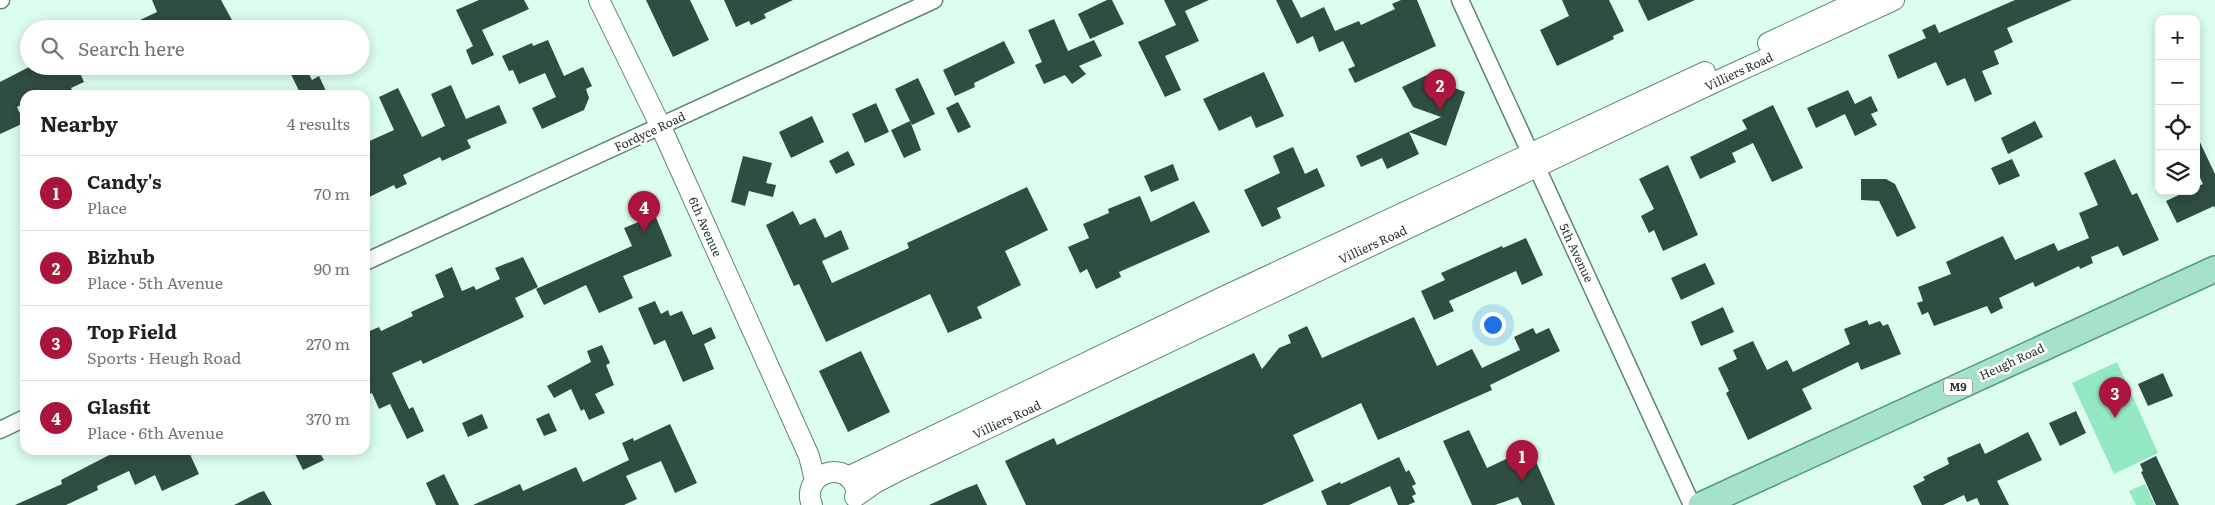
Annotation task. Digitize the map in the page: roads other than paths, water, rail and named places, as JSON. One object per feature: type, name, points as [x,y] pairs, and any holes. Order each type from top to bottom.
[{"type":"main road","name":"Heugh Road","points":[[1701,505],[2215,269]]},
{"type":"street","name":"6th Avenue","points":[[600,0],[661,127],[809,456],[819,489]]},
{"type":"street","name":"Fordyce Road","points":[[370,260],[934,0]]},
{"type":"street","name":"5th Avenue","points":[[1460,0],[1692,505]]},
{"type":"street","name":"Villiers Road","points":[[855,501],[895,473],[1533,161],[1716,74],[1860,0]]},
{"type":"street","name":"Villiers Road","points":[[1716,74],[1894,0]]},
{"type":"street","name":"Villiers Road","points":[[819,489],[1221,298],[1533,161]]},
{"type":"street","points":[[0,430],[20,420]]},
{"type":"street","points":[[819,489],[856,490],[855,501]]},
{"type":"place","name":"Bizhub","points":[[1440,110]]},
{"type":"place","name":"Glasfit","points":[[644,232]]},
{"type":"place","name":"Top Field","points":[[2115,418]]},
{"type":"place","name":"Candy's","points":[[1522,481]]}]
